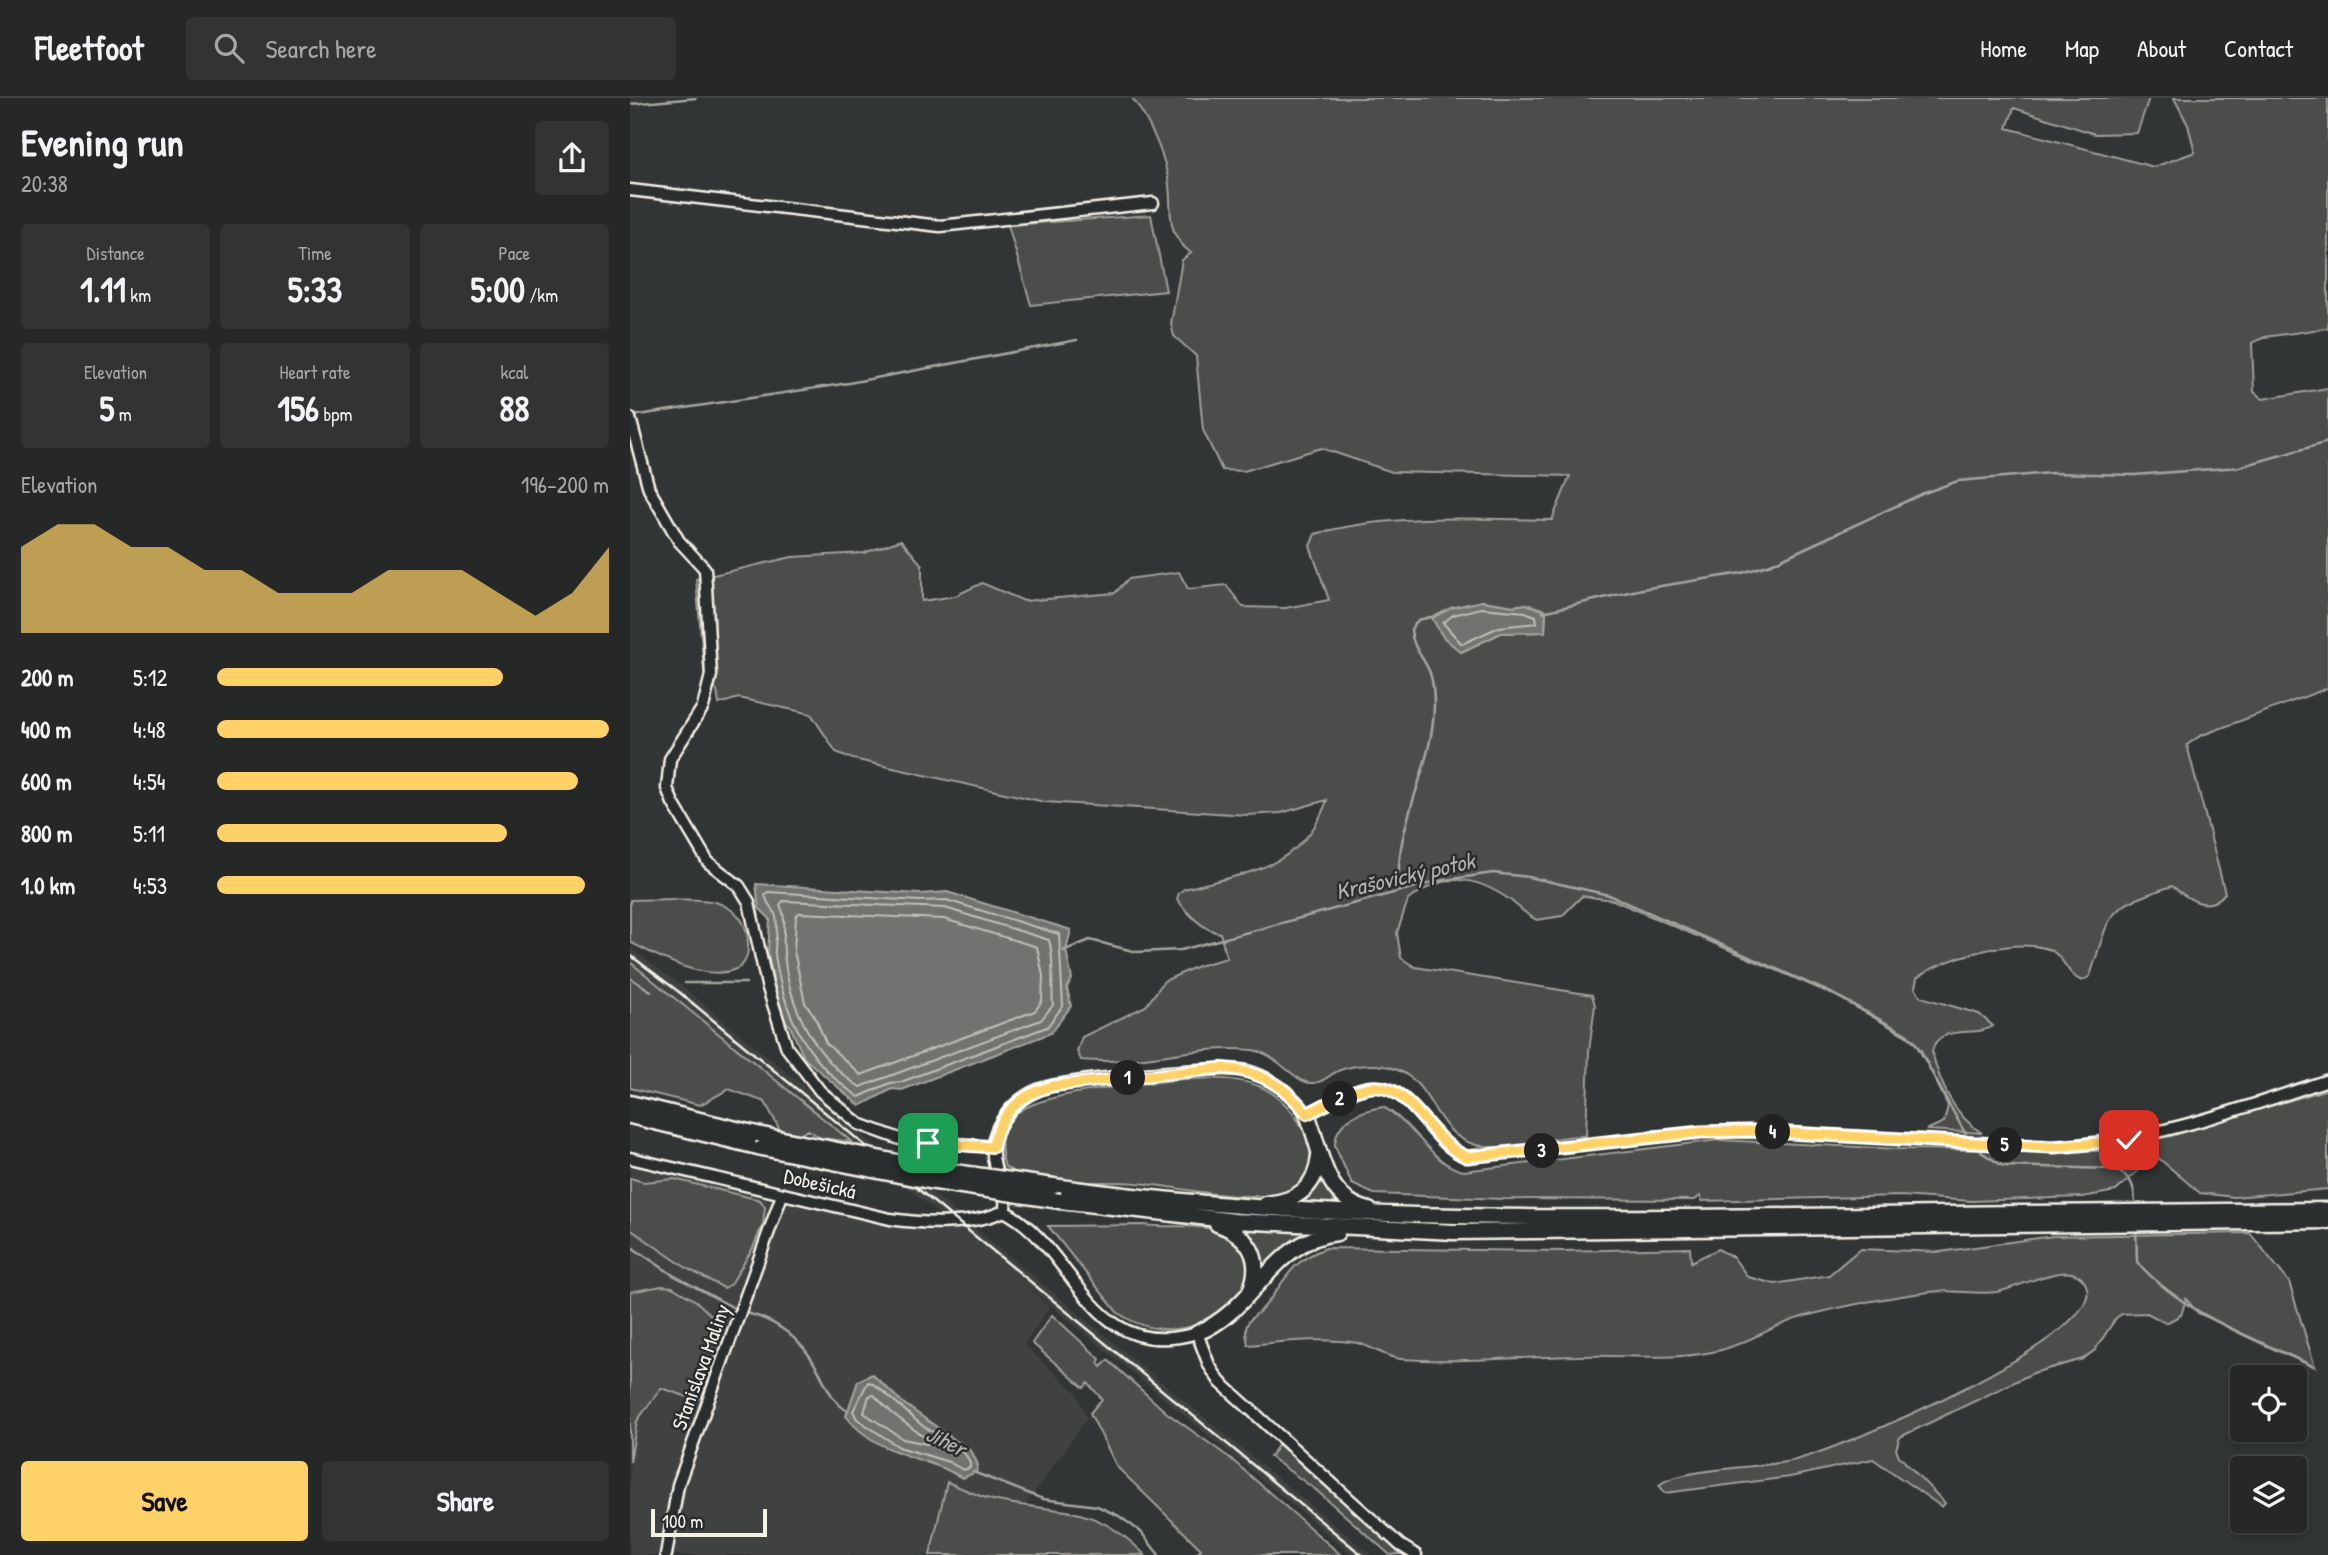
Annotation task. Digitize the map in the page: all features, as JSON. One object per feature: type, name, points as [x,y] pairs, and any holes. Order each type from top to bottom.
[{"type":"highway","points":[[630,1103],[757,1134],[933,1169],[1053,1186],[1232,1206],[1394,1216],[2328,1221]]},
{"type":"highway","points":[[1307,1114],[1328,1178],[1343,1199],[1356,1207],[1394,1216]]},
{"type":"highway","points":[[630,1116],[762,1148],[929,1181],[1060,1201],[1194,1217],[1384,1229],[1603,1232],[2129,1218]]},
{"type":"highway","points":[[1232,1206],[1282,1202],[1299,1196],[1315,1176],[1319,1154]]},
{"type":"highway","points":[[2147,1218],[2328,1210]]},
{"type":"highway","points":[[1194,1217],[1233,1229],[1250,1246],[1256,1269],[1244,1301]]},
{"type":"highway","points":[[1197,1333],[1221,1321],[1244,1301],[1281,1258],[1306,1239],[1323,1234],[1384,1229]]},
{"type":"street","points":[[630,190],[940,226],[1153,203]]},
{"type":"street","points":[[630,418],[649,489],[679,541],[705,569],[710,684],[702,707],[670,759],[667,788],[708,862],[739,887],[749,902],[768,985],[788,1048],[820,1091],[859,1124],[900,1139],[993,1147]]},
{"type":"street","points":[[1416,1555],[1400,1545],[1220,1382],[1205,1357],[1197,1333],[1153,1338],[1126,1330],[1108,1320],[1077,1289],[1028,1226],[1004,1211],[1006,1200],[996,1177],[993,1147],[1003,1119],[1022,1099],[1036,1090],[1075,1083],[1222,1068],[1244,1070],[1280,1086],[1307,1114],[1359,1090],[1387,1088],[1412,1105],[1438,1140],[1451,1151],[1467,1157],[1701,1132],[1738,1131],[2053,1147],[2129,1140],[2172,1130],[2328,1080]]},
{"type":"street","name":"Dobešická","points":[[630,1158],[782,1195],[912,1222],[979,1218],[1004,1211]]},
{"type":"street","name":"Stanislava Maliny","points":[[666,1555],[677,1485],[782,1195]]},
{"type":"shaded area","points":[[1132,98],[2149,98],[2137,133],[2095,134],[2014,108],[2007,128],[2154,167],[2195,152],[2188,125],[2174,98],[2328,98],[2328,328],[2265,337],[2252,343],[2254,392],[2263,399],[2328,388],[2328,688],[2200,736],[2187,745],[2225,893],[2212,903],[2205,903],[2185,896],[2172,886],[2133,900],[2113,915],[2102,937],[2090,976],[2082,981],[2072,974],[2053,952],[2034,946],[1980,951],[1944,963],[1917,978],[1915,988],[1921,997],[1979,1014],[1993,1026],[1949,1034],[1936,1042],[1932,1051],[1949,1097],[1963,1117],[1982,1133],[1926,1130],[1944,1122],[1948,1106],[1921,1050],[1907,1034],[1841,998],[1613,900],[1582,896],[1562,916],[1537,920],[1497,892],[1460,880],[1435,885],[1408,900],[1397,933],[1401,958],[1415,967],[1592,995],[1595,1005],[1589,1051],[1586,1136],[1499,1148],[1470,1143],[1447,1127],[1416,1083],[1406,1074],[1386,1066],[1346,1068],[1319,1082],[1311,1083],[1298,1078],[1269,1056],[1252,1050],[1210,1050],[1124,1060],[1081,1060],[1077,1051],[1082,1037],[1146,1006],[1164,981],[1198,966],[1227,958],[1220,933],[1208,929],[1190,915],[1177,899],[1179,893],[1184,889],[1250,872],[1288,854],[1304,841],[1317,823],[1327,800],[1281,813],[1247,815],[1045,802],[853,759],[836,752],[811,714],[739,698],[719,704],[717,690],[705,682],[696,579],[792,557],[864,553],[901,540],[922,565],[922,601],[955,596],[982,583],[1024,601],[1115,593],[1128,579],[1179,572],[1188,589],[1226,585],[1243,607],[1285,608],[1329,600],[1310,546],[1315,534],[1344,527],[1403,520],[1552,520],[1570,476],[1392,472],[1321,448],[1244,471],[1222,470],[1203,430],[1196,356],[1174,336],[1171,324],[1182,260],[1191,253],[1182,244],[1172,226],[1169,185],[1162,154],[1143,114]],"holes":[[[1482,601],[1514,606],[1526,604],[1546,610],[1545,632],[1501,633],[1461,652],[1451,608]]]},
{"type":"shaded area","points":[[1151,215],[1166,291],[1031,305],[1008,225]]},
{"type":"shaded area","points":[[630,900],[714,902],[736,913],[743,923],[748,944],[743,964],[725,972],[712,973],[668,961],[630,942]]},
{"type":"shaded area","points":[[630,948],[683,987],[1371,1555],[1353,1555],[1018,1278],[1050,1307],[1024,1345],[1077,1393],[1087,1419],[1025,1505],[991,1499],[946,1483],[928,1555],[630,1555],[630,1164],[888,1223],[958,1229],[630,962]]},
{"type":"shaded area","points":[[630,962],[852,1142],[821,1138],[808,1130],[801,1134],[780,1130],[765,1102],[729,1089],[700,1105],[630,1088]]},
{"type":"shaded area","points":[[1182,1079],[1243,1081],[1274,1094],[1286,1105],[1305,1133],[1310,1149],[1310,1164],[1305,1178],[1294,1189],[1284,1193],[1238,1196],[1136,1183],[1034,1178],[1005,1167],[1001,1147],[1005,1127],[1013,1116],[1026,1107],[1068,1095]]},
{"type":"shaded area","points":[[2328,1089],[2328,1189],[2234,1197],[2200,1193],[2155,1155],[2116,1191],[2082,1197],[1971,1201],[1901,1196],[1702,1201],[1700,1196],[1695,1200],[1503,1199],[1374,1194],[1352,1184],[1335,1146],[1339,1129],[1344,1123],[1358,1114],[1383,1107],[1405,1123],[1443,1161],[1464,1171],[1719,1140],[1898,1149],[2098,1151],[2171,1136]]},
{"type":"shaded area","points":[[1321,1167],[1350,1208],[1288,1205]]},
{"type":"shaded area","points":[[630,1178],[644,1182],[674,1179],[760,1200],[765,1207],[763,1224],[753,1248],[731,1284],[724,1288],[688,1269],[630,1229]]},
{"type":"shaded area","points":[[1048,1226],[1199,1227],[1220,1231],[1229,1236],[1245,1252],[1249,1271],[1242,1291],[1226,1309],[1204,1322],[1177,1329],[1147,1326],[1117,1312]]},
{"type":"shaded area","points":[[1237,1227],[1312,1232],[1289,1246],[1259,1279]]},
{"type":"shaded area","points":[[2250,1233],[2289,1282],[2315,1367],[2198,1313],[2186,1299],[2181,1315],[2166,1323],[2147,1313],[2122,1314],[2116,1318],[2095,1350],[2083,1359],[2033,1373],[1900,1437],[1896,1449],[1899,1456],[1945,1503],[1942,1507],[1873,1459],[1790,1477],[1665,1493],[1659,1485],[1684,1475],[1791,1461],[1818,1453],[1962,1390],[2054,1335],[2080,1309],[2087,1288],[2081,1278],[2072,1273],[2061,1273],[1997,1292],[1938,1291],[1869,1302],[1798,1318],[1721,1350],[1686,1356],[1401,1359],[1344,1341],[1248,1345],[1246,1334],[1249,1321],[1264,1307],[1296,1265],[1326,1248],[1563,1251],[1690,1248],[1691,1262],[1718,1249],[1733,1257],[1748,1277],[1775,1284],[1829,1275],[1860,1249],[1940,1252],[2053,1236]]},
{"type":"shaded area","points":[[662,1286],[672,1287],[696,1301],[713,1317],[709,1334],[715,1360],[702,1397],[697,1400],[661,1388],[637,1421],[630,1462],[630,1292]]},
{"type":"shaded area","points":[[1052,1315],[1100,1359],[1098,1363],[1101,1367],[1108,1360],[1167,1413],[1230,1458],[1341,1555],[1195,1555],[1201,1549],[1117,1467],[1090,1413],[1102,1399],[1088,1383],[1084,1388],[1032,1343]]},
{"type":"shaded area","points":[[1279,1444],[1401,1554],[1390,1555],[1316,1490],[1270,1457]]},
{"type":"shaded area","points":[[947,1482],[993,1500],[1091,1517],[1126,1537],[1145,1555],[930,1555]]},
{"type":"water","points":[[1482,601],[1514,606],[1526,604],[1546,611],[1545,632],[1501,633],[1461,652],[1443,637],[1432,618],[1451,608]]},
{"type":"water","points":[[756,884],[920,894],[947,892],[1071,930],[1066,950],[1072,979],[1067,988],[1071,1006],[1051,1033],[902,1090],[892,1089],[860,1106],[804,1058],[790,1026],[781,1016],[768,954],[770,919],[759,908]]},
{"type":"water","points":[[872,1374],[903,1403],[972,1452],[978,1465],[976,1472],[963,1478],[890,1449],[866,1436],[856,1427],[846,1416],[858,1381]]},
{"type":"waterway","points":[[630,104],[696,98]]},
{"type":"waterway","points":[[632,416],[849,383],[1077,340]]},
{"type":"waterway","points":[[1543,612],[1642,589],[1742,573],[1771,564],[1924,493],[1958,481],[2051,473],[2134,475],[2239,467],[2328,442]]},
{"type":"waterway","points":[[1400,891],[1402,845],[1427,752],[1434,705],[1430,673],[1416,647],[1411,629],[1418,620],[1435,616]]},
{"type":"waterway","name":"Krašovický potok","points":[[1063,951],[1090,940],[1137,952],[1181,950],[1438,881],[1493,873],[1529,877],[1609,895],[1833,994],[1914,1040],[1966,1135]]},
{"type":"waterway","name":"Krašovický potok","points":[[630,978],[651,991]]},
{"type":"waterway","name":"Krašovický potok","points":[[685,983],[746,983]]},
{"type":"waterway","name":"Krašovický potok","points":[[1981,1152],[2003,1166],[2113,1169],[2131,1183],[2135,1206]]},
{"type":"waterway","name":"Krašovický potok","points":[[2136,1227],[2137,1262],[2175,1296],[2241,1334],[2310,1365]]},
{"type":"waterway","name":"Jiher","points":[[630,1246],[673,1275],[736,1309]]},
{"type":"waterway","name":"Jiher","points":[[746,1313],[778,1326],[796,1340],[811,1358],[833,1397],[848,1411]]},
{"type":"waterway","name":"Jiher","points":[[973,1472],[1043,1499],[1097,1506],[1119,1516],[1141,1532],[1159,1555]]},
{"type":"railway","points":[[630,955],[679,992],[1362,1555]]},
{"type":"route","points":[[928,1143],[993,1147],[999,1127],[1008,1112],[1036,1090],[1222,1068],[1244,1070],[1262,1076],[1294,1097],[1307,1114],[1359,1090],[1387,1088],[1412,1105],[1438,1140],[1451,1151],[1467,1157],[1528,1153],[1701,1132],[1750,1131],[2053,1147],[2129,1140]]}]
